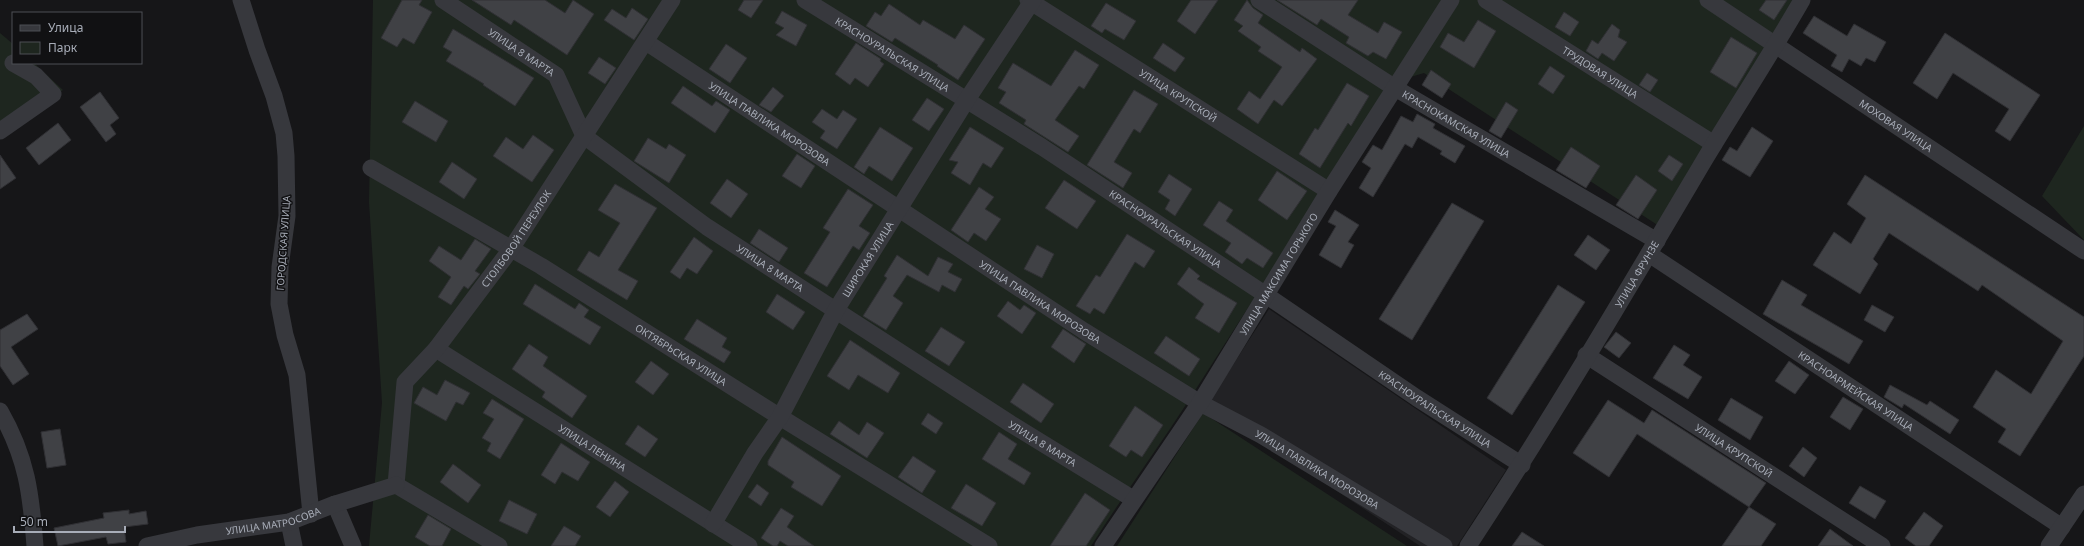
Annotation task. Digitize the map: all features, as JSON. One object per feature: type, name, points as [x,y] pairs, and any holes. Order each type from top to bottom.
[{"type":"street","name":"ГОРОДСКАЯ УЛИЦА","points":[[241,0],[262,65],[274,96],[284,133],[287,216],[280,267],[279,304],[285,335],[297,375],[311,514]]},
{"type":"street","name":"УЛИЦА 8 МАРТА","points":[[443,0],[556,75],[584,136],[707,227],[1011,424],[1133,499]]},
{"type":"street","name":"СТОЛБОВОЙ ПЕРЕУЛОК","points":[[396,485],[405,382],[436,349],[511,249],[672,0]]},
{"type":"street","name":"КРАСНОУРАЛЬСКАЯ УЛИЦА","points":[[805,0],[1042,147],[1266,295],[1417,398],[1522,465]]},
{"type":"street","name":"КРАСНОКАМСКАЯ УЛИЦА","points":[[1259,0],[1395,88],[1653,247]]},
{"type":"street","name":"УЛИЦА МАКСИМА ГОРЬКОГО","points":[[1103,546],[1133,499],[1200,403],[1329,191],[1451,0]]},
{"type":"street","name":"ТРУДОВАЯ УЛИЦА","points":[[1486,0],[1714,144]]},
{"type":"street","name":"МОХОВАЯ УЛИЦА","points":[[1708,0],[2084,251]]},
{"type":"street","name":"УЛИЦА ФРУНЗЕ","points":[[1468,546],[1522,465],[1586,355],[1653,247],[1714,144],[1777,45],[1802,0]]},
{"type":"street","name":"ШИРОКАЯ УЛИЦА","points":[[713,524],[756,453],[780,417],[836,310],[966,101],[1031,1]]},
{"type":"street","name":"УЛИЦА КРУПСКОЙ","points":[[1031,1],[1329,191]]},
{"type":"street","name":"УЛИЦА ПАВЛИКА МОРОЗОВА","points":[[646,42],[898,210],[1084,331],[1200,403],[1261,435],[1444,546]]},
{"type":"street","points":[[0,58],[12,63]]},
{"type":"street","points":[[0,131],[53,94],[36,76],[15,64]]},
{"type":"street","name":"ОКТЯБРЬСКАЯ УЛИЦА","points":[[371,168],[541,266],[780,417],[989,546]]},
{"type":"street","name":"КРАСНОАРМЕЙСКАЯ УЛИЦА","points":[[1653,247],[2062,527]]},
{"type":"street","name":"УЛИЦА ЛЕНИНА","points":[[436,349],[749,546]]},
{"type":"street","name":"УЛИЦА КРУПСКОЙ","points":[[1586,355],[1882,546]]},
{"type":"street","points":[[0,411],[14,437],[28,481],[35,546]]},
{"type":"street","name":"УЛИЦА МАТРОСОВА","points":[[147,546],[197,535],[289,522],[335,504],[396,485]]},
{"type":"street","points":[[396,485],[499,546]]},
{"type":"street","points":[[2049,546],[2084,494]]},
{"type":"street","points":[[335,504],[353,546]]},
{"type":"street","points":[[289,522],[294,546]]},
{"type":"shaded area","points":[[1269,309],[1506,470],[1457,546],[1420,546],[1207,405]]},
{"type":"green space","points":[[373,0],[1807,0],[1659,226],[1424,73],[1397,81],[1317,201],[1175,421],[1091,546],[369,546],[382,403],[369,202]]},
{"type":"green space","points":[[0,33],[12,43],[12,64],[35,64],[63,90],[0,133]]},
{"type":"green space","points":[[2084,126],[2084,240],[2042,196]]},
{"type":"green space","points":[[1203,413],[1407,546],[1117,546]]},
{"type":"building","points":[[402,0],[422,0],[419,5],[432,12],[414,44],[403,38],[397,47],[381,38]]},
{"type":"building","points":[[472,0],[545,0],[565,13],[573,0],[594,14],[567,55],[514,20],[511,25]]},
{"type":"building","points":[[744,0],[763,0],[751,18],[738,10]]},
{"type":"building","points":[[1191,0],[1218,0],[1195,34],[1177,21]]},
{"type":"building","points":[[1247,0],[1253,8],[1263,15],[1258,23],[1300,52],[1302,48],[1317,59],[1282,106],[1274,100],[1258,124],[1237,109],[1249,91],[1260,99],[1282,67],[1258,51],[1261,47],[1238,31],[1243,26],[1234,20]]},
{"type":"building","points":[[1277,0],[1358,0],[1348,15],[1378,33],[1384,22],[1402,32],[1386,59],[1373,52],[1368,56],[1346,43],[1349,37],[1321,19],[1317,25]]},
{"type":"building","points":[[1766,0],[1787,0],[1774,20],[1759,10]]},
{"type":"building","points":[[1106,3],[1136,21],[1124,40],[1105,29],[1102,33],[1091,26]]},
{"type":"building","points":[[889,4],[920,25],[923,20],[955,39],[964,25],[985,39],[958,80],[937,66],[938,65],[895,38],[892,42],[866,26],[875,12],[881,16]]},
{"type":"building","points":[[632,8],[648,19],[634,40],[604,20],[612,9],[626,18]]},
{"type":"building","points":[[782,11],[807,25],[796,46],[776,35],[784,28],[775,23]]},
{"type":"building","points":[[1564,12],[1579,22],[1570,36],[1555,27]]},
{"type":"building","points":[[1814,16],[1847,36],[1854,24],[1886,42],[1875,62],[1866,58],[1861,66],[1849,59],[1842,72],[1831,66],[1837,55],[1803,33]]},
{"type":"building","points":[[1478,20],[1496,31],[1474,68],[1440,47],[1448,33],[1464,42]]},
{"type":"building","points":[[1612,24],[1620,30],[1618,37],[1627,42],[1614,61],[1602,53],[1598,59],[1586,51],[1592,40],[1598,44]]},
{"type":"building","points":[[453,29],[534,78],[515,106],[483,85],[484,84],[446,61],[452,52],[443,47]]},
{"type":"building","points":[[1945,33],[2040,95],[2010,141],[1995,131],[2009,109],[1953,73],[1937,99],[1913,83]]},
{"type":"building","points":[[1731,37],[1757,53],[1736,88],[1710,72]]},
{"type":"building","points":[[856,43],[881,59],[880,61],[884,64],[868,87],[855,78],[850,85],[835,74]]},
{"type":"building","points":[[1163,43],[1185,58],[1175,72],[1153,58]]},
{"type":"building","points":[[726,44],[747,58],[730,83],[709,69]]},
{"type":"building","points":[[1075,50],[1099,65],[1084,89],[1079,86],[1055,120],[1079,136],[1068,152],[1024,124],[1026,120],[999,103],[1006,92],[998,88],[1013,63],[1051,86]]},
{"type":"building","points":[[599,57],[616,68],[605,84],[588,73]]},
{"type":"building","points":[[1550,66],[1565,76],[1553,94],[1538,84]]},
{"type":"building","points":[[1431,70],[1451,84],[1442,98],[1422,85]]},
{"type":"building","points":[[1647,73],[1658,80],[1650,92],[1639,85]]},
{"type":"building","points":[[1347,83],[1369,96],[1351,126],[1348,123],[1320,168],[1299,154],[1315,128],[1318,130]]},
{"type":"building","points":[[683,86],[712,106],[716,101],[730,110],[715,133],[671,103]]},
{"type":"building","points":[[773,87],[784,96],[771,112],[759,105]]},
{"type":"building","points":[[1134,90],[1158,104],[1140,133],[1134,129],[1114,162],[1132,173],[1123,188],[1087,165]]},
{"type":"building","points":[[100,92],[119,118],[110,125],[116,134],[106,142],[80,107]]},
{"type":"building","points":[[927,98],[944,109],[929,131],[912,120]]},
{"type":"building","points":[[415,101],[448,121],[436,142],[402,122]]},
{"type":"building","points":[[1506,102],[1518,110],[1501,138],[1489,131]]},
{"type":"building","points":[[822,109],[837,119],[843,110],[857,119],[837,149],[820,138],[825,131],[812,122]]},
{"type":"building","points":[[1417,114],[1435,124],[1433,128],[1465,146],[1455,163],[1440,154],[1442,151],[1418,137],[1412,148],[1405,144],[1373,197],[1359,188],[1371,168],[1362,162],[1373,145],[1382,150],[1401,116],[1413,122]]},
{"type":"building","points":[[58,123],[71,140],[39,165],[26,148]]},
{"type":"building","points":[[880,127],[913,148],[892,181],[869,166],[864,174],[854,167]]},
{"type":"building","points":[[970,127],[1004,148],[991,168],[983,163],[970,185],[951,173],[958,162],[949,160]]},
{"type":"building","points":[[1752,127],[1773,141],[1750,177],[1722,160],[1730,147],[1737,151]]},
{"type":"building","points":[[533,135],[554,150],[532,182],[493,156],[506,137],[523,149]]},
{"type":"building","points":[[648,138],[666,149],[669,144],[686,155],[669,183],[634,161]]},
{"type":"building","points":[[1571,147],[1600,166],[1586,188],[1556,170]]},
{"type":"building","points":[[797,154],[815,166],[801,188],[782,176]]},
{"type":"building","points":[[0,155],[16,178],[0,189]]},
{"type":"building","points":[[1669,155],[1683,164],[1672,181],[1658,171]]},
{"type":"building","points":[[452,162],[477,179],[464,199],[439,182]]},
{"type":"building","points":[[1277,171],[1307,191],[1287,220],[1258,200]]},
{"type":"building","points":[[1169,174],[1192,189],[1175,216],[1165,209],[1170,200],[1158,192]]},
{"type":"building","points":[[1636,175],[1657,190],[1638,219],[1616,205]]},
{"type":"building","points":[[1865,175],[2084,317],[2084,356],[2020,456],[1998,442],[2006,429],[1973,407],[1996,370],[2031,394],[2063,341],[1982,285],[1978,291],[1889,233],[1873,259],[1878,264],[1860,294],[1813,265],[1834,232],[1851,244],[1866,218],[1847,204]]},
{"type":"building","points":[[727,179],[748,194],[731,218],[710,203]]},
{"type":"building","points":[[1064,180],[1096,201],[1077,229],[1045,208]]},
{"type":"building","points":[[615,184],[657,208],[618,270],[638,281],[627,300],[577,270],[589,251],[599,257],[620,223],[598,210]]},
{"type":"building","points":[[979,187],[994,197],[985,209],[1001,219],[986,241],[974,233],[968,242],[951,230]]},
{"type":"building","points":[[848,189],[873,205],[859,226],[870,233],[859,250],[853,246],[827,287],[804,273],[830,232],[823,228]]},
{"type":"building","points":[[1219,201],[1233,210],[1226,221],[1273,253],[1263,268],[1247,258],[1242,264],[1225,252],[1231,243],[1203,225]]},
{"type":"building","points":[[1452,203],[1484,221],[1412,340],[1379,319]]},
{"type":"building","points":[[1335,210],[1359,225],[1348,242],[1354,245],[1341,268],[1319,255],[1336,226],[1328,222]]},
{"type":"building","points":[[759,229],[788,248],[779,262],[750,243]]},
{"type":"building","points":[[1127,234],[1155,251],[1144,268],[1135,262],[1104,314],[1094,308],[1090,314],[1076,306],[1096,275],[1100,277]]},
{"type":"building","points":[[1588,235],[1610,250],[1596,270],[1574,255]]},
{"type":"building","points":[[694,237],[713,251],[697,274],[687,268],[680,279],[670,272]]},
{"type":"building","points":[[475,239],[491,249],[475,271],[480,274],[468,289],[464,286],[451,305],[438,297],[451,277],[429,261],[439,246],[461,260]]},
{"type":"building","points":[[1037,245],[1054,254],[1042,278],[1024,269]]},
{"type":"building","points":[[897,255],[928,276],[938,257],[953,264],[948,272],[962,279],[955,292],[942,285],[939,292],[907,275],[893,296],[903,303],[886,330],[863,316],[887,278],[884,276]]},
{"type":"building","points":[[1189,267],[1200,276],[1197,279],[1237,303],[1219,333],[1195,318],[1204,304],[1177,284]]},
{"type":"building","points":[[1782,280],[1807,295],[1801,305],[1863,341],[1849,364],[1763,314]]},
{"type":"building","points":[[535,284],[575,309],[579,303],[589,310],[584,317],[601,327],[590,345],[523,304]]},
{"type":"building","points":[[1558,285],[1585,302],[1512,415],[1487,398]]},
{"type":"building","points":[[777,294],[805,312],[793,330],[766,312]]},
{"type":"building","points":[[1008,301],[1020,310],[1024,305],[1036,313],[1022,334],[997,316]]},
{"type":"building","points":[[1872,305],[1894,317],[1885,332],[1864,320]]},
{"type":"building","points":[[27,314],[38,329],[11,347],[29,374],[13,385],[0,366],[0,330]]},
{"type":"building","points":[[697,319],[727,338],[722,347],[731,352],[724,363],[684,339]]},
{"type":"building","points":[[941,327],[965,342],[949,366],[925,351]]},
{"type":"building","points":[[1063,329],[1086,344],[1074,363],[1051,347]]},
{"type":"building","points":[[1616,332],[1631,343],[1619,358],[1604,347]]},
{"type":"building","points":[[1166,336],[1200,359],[1189,376],[1154,353]]},
{"type":"building","points":[[850,340],[900,373],[888,393],[858,375],[849,390],[827,376]]},
{"type":"building","points":[[529,344],[548,357],[543,366],[587,396],[572,418],[542,397],[545,392],[512,369]]},
{"type":"building","points":[[1674,345],[1690,355],[1683,365],[1702,377],[1688,399],[1653,378]]},
{"type":"building","points":[[651,361],[669,374],[653,395],[635,382]]},
{"type":"building","points":[[1789,361],[1809,375],[1795,394],[1775,381]]},
{"type":"building","points":[[445,380],[470,393],[463,405],[456,402],[446,421],[414,403],[423,387],[437,395]]},
{"type":"building","points":[[1023,383],[1054,404],[1041,423],[1010,402]]},
{"type":"building","points":[[1890,385],[1927,405],[1930,401],[1959,420],[1950,434],[1904,404],[1902,408],[1884,397]]},
{"type":"building","points":[[1843,397],[1863,409],[1850,430],[1830,417]]},
{"type":"building","points":[[1731,398],[1763,417],[1750,440],[1718,420]]},
{"type":"building","points":[[492,399],[524,419],[500,459],[487,451],[491,443],[482,438],[494,419],[483,413]]},
{"type":"building","points":[[1608,400],[1644,423],[1652,410],[1766,483],[1749,507],[1637,434],[1609,477],[1573,453]]},
{"type":"building","points":[[1135,406],[1163,425],[1142,457],[1131,450],[1126,457],[1109,446]]},
{"type":"building","points":[[928,413],[943,423],[936,434],[921,424]]},
{"type":"building","points":[[839,421],[859,435],[867,422],[884,433],[867,458],[830,434]]},
{"type":"building","points":[[638,425],[658,439],[645,457],[625,444]]},
{"type":"building","points":[[60,429],[66,465],[47,468],[41,432]]},
{"type":"building","points":[[999,432],[1017,444],[1008,459],[1031,473],[1024,485],[982,459]]},
{"type":"building","points":[[782,437],[841,476],[822,506],[791,487],[794,482],[768,465],[768,461]]},
{"type":"building","points":[[561,443],[590,462],[578,481],[562,472],[555,484],[541,475]]},
{"type":"building","points":[[1803,447],[1817,458],[1804,477],[1789,466]]},
{"type":"building","points":[[913,456],[936,471],[922,493],[898,477]]},
{"type":"building","points":[[453,464],[481,485],[468,503],[440,482]]},
{"type":"building","points":[[615,481],[629,492],[610,517],[596,507]]},
{"type":"building","points":[[757,484],[769,493],[761,506],[748,497]]},
{"type":"building","points":[[966,484],[996,503],[982,526],[951,508]]},
{"type":"building","points":[[1860,486],[1886,501],[1875,519],[1849,503]]},
{"type":"building","points":[[1085,493],[1110,510],[1086,546],[1050,546]]},
{"type":"building","points":[[509,500],[537,514],[527,534],[499,521]]},
{"type":"building","points":[[1749,507],[1776,524],[1761,546],[1722,546]]},
{"type":"building","points":[[781,508],[794,516],[787,527],[814,546],[788,546],[780,541],[777,546],[773,546],[761,538]]},
{"type":"building","points":[[129,510],[129,514],[146,511],[148,524],[124,527],[126,542],[108,544],[106,537],[58,546],[54,528],[104,518],[103,513]]},
{"type":"building","points":[[1924,512],[1943,526],[1929,546],[1916,546],[1905,538]]},
{"type":"building","points":[[428,515],[451,529],[442,546],[430,546],[415,537]]},
{"type":"building","points":[[564,526],[581,536],[575,546],[551,546]]},
{"type":"building","points":[[1830,529],[1853,546],[1818,546]]},
{"type":"building","points":[[1522,532],[1544,546],[1512,546]]}]
